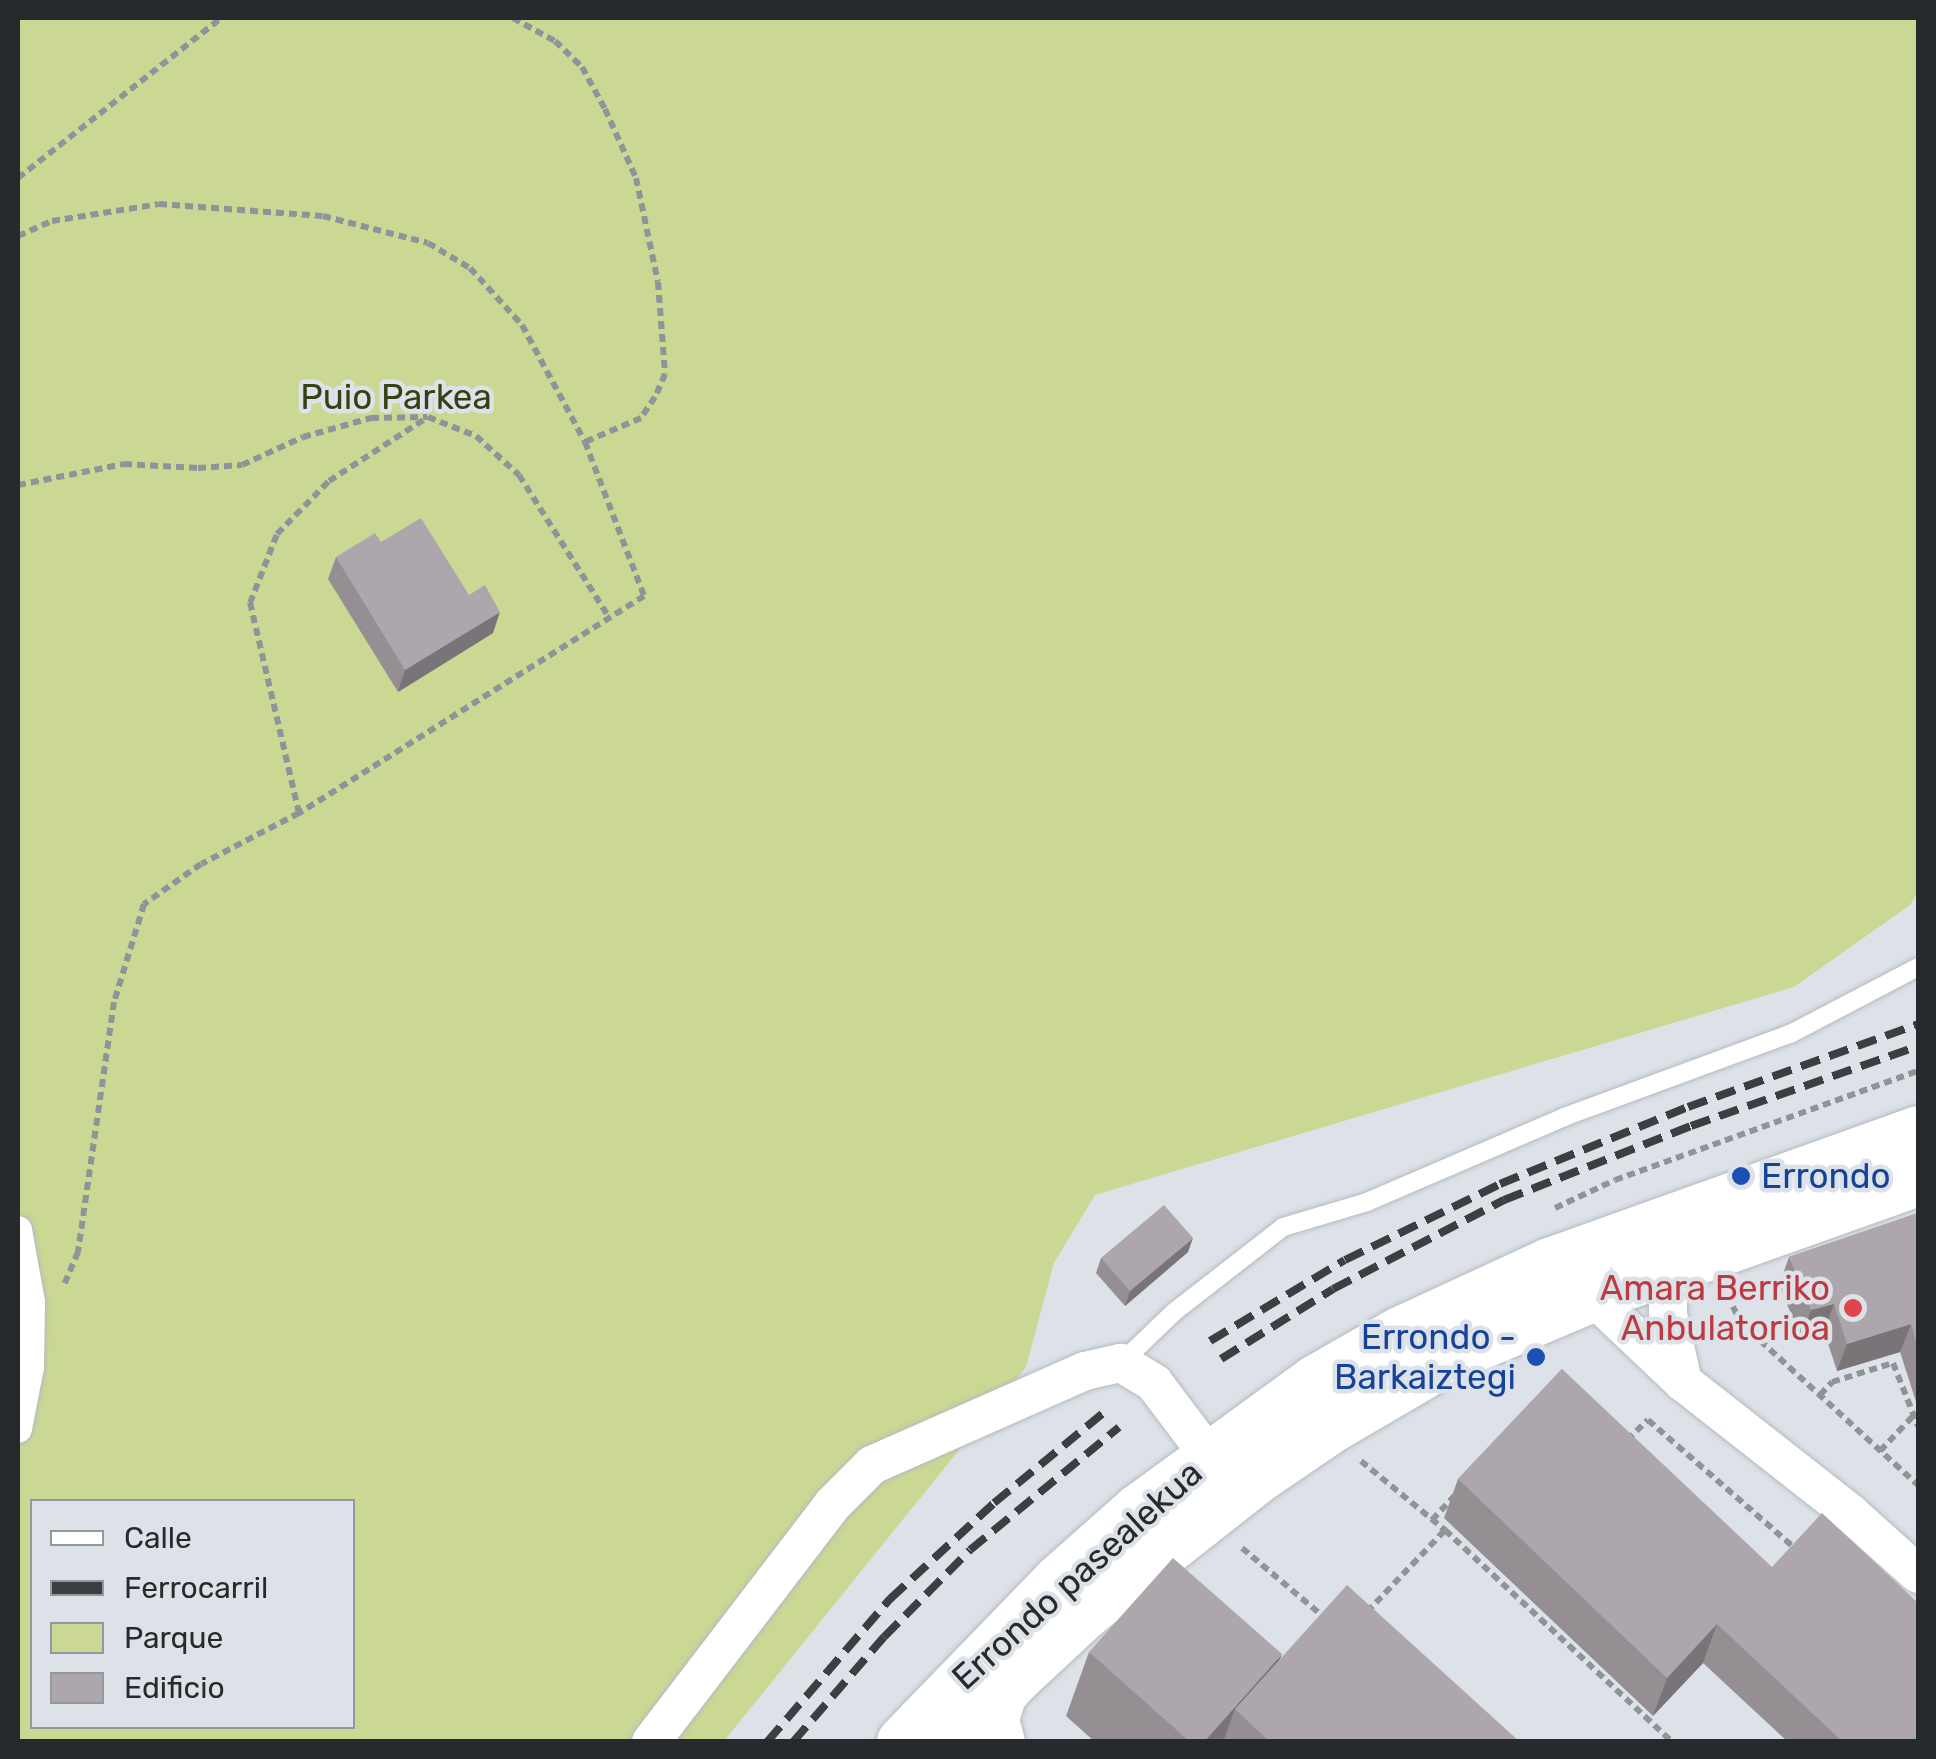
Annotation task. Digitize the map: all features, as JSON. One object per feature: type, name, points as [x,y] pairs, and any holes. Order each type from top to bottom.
[{"type":"main road","name":"Errondo pasealekua","points":[[903,1742],[1059,1582],[1209,1456],[1316,1381],[1402,1332],[1550,1264],[1918,1132]]},
{"type":"main road","name":"Errondo pasealekua","points":[[959,1742],[1012,1681],[1086,1613],[1258,1477],[1333,1426],[1456,1354],[1592,1296],[1701,1272],[1918,1180]]},
{"type":"street","points":[[18,1230],[29,1285],[30,1350],[23,1418],[18,1429]]},
{"type":"street","points":[[1605,1244],[1592,1296],[1684,1382],[1850,1513],[1918,1574]]},
{"type":"street","points":[[1684,1382],[1668,1314],[1668,1289],[1701,1272]]},
{"type":"street","points":[[651,1742],[832,1505],[872,1465],[1085,1371],[1121,1364],[1154,1382],[1209,1456],[1258,1477]]},
{"type":"street","points":[[1006,1742],[1000,1720],[1012,1681]]},
{"type":"lane","points":[[1121,1364],[1174,1312],[1283,1228],[1367,1202],[1564,1117],[1790,1034],[1918,966]]},
{"type":"path","points":[[18,178],[221,18]]},
{"type":"path","points":[[513,18],[555,41],[582,67],[606,110],[636,178],[658,282],[665,374],[655,397],[641,418],[585,442]]},
{"type":"path","points":[[18,236],[52,221],[159,204],[324,216],[428,243],[470,268],[522,325],[585,442],[644,596],[299,813],[201,864],[144,904],[114,1002],[78,1252],[58,1301]]},
{"type":"path","points":[[18,485],[124,464],[198,468],[242,464],[303,436],[371,418],[428,417],[476,436],[519,476],[608,616]]},
{"type":"path","points":[[299,813],[250,603],[277,534],[329,480],[428,417]]},
{"type":"path","points":[[1701,1272],[1741,1323],[1918,1485]]},
{"type":"path","points":[[1820,1395],[1832,1382],[1893,1363],[1918,1426]]},
{"type":"path","points":[[1880,1451],[1914,1415]]},
{"type":"path","points":[[1620,1447],[1648,1420],[1798,1551],[1806,1542]]},
{"type":"path","points":[[1344,1470],[1358,1459],[1445,1530],[1672,1742]]},
{"type":"path","points":[[1432,1520],[1456,1493]]},
{"type":"path","points":[[1357,1622],[1445,1530]]},
{"type":"path","points":[[1228,1560],[1256,1536]]},
{"type":"path","points":[[1242,1548],[1330,1623]]},
{"type":"green space","name":"Puio Parkea","points":[[18,18],[1918,18],[1918,892],[1910,905],[1794,987],[1095,1195],[1054,1263],[1026,1367],[724,1741],[18,1741]]},
{"type":"building","points":[[421,518],[469,595],[485,585],[500,612],[405,670],[336,557],[375,533],[381,542]]},
{"type":"building","points":[[1164,1205],[1193,1238],[1130,1291],[1101,1258]]},
{"type":"building","name":"Amara Berriko Anbulatorioa","points":[[1918,1213],[1918,1349],[1911,1324],[1847,1344],[1834,1304],[1811,1310],[1789,1257]]},
{"type":"building","points":[[1562,1369],[1772,1567],[1822,1513],[1918,1603],[1918,1742],[1843,1742],[1717,1624],[1667,1678],[1458,1479]]},
{"type":"building","points":[[1173,1558],[1282,1654],[1204,1742],[1190,1742],[1089,1652]]},
{"type":"building","points":[[1347,1585],[1520,1742],[1270,1742],[1235,1709]]},
{"type":"railway","points":[[1210,1341],[1345,1260],[1500,1184],[1688,1107],[1918,1024]]},
{"type":"railway","points":[[1221,1359],[1333,1289],[1504,1200],[1691,1126],[1918,1046]]},
{"type":"railway","points":[[767,1742],[890,1599],[994,1503],[1108,1409]]},
{"type":"railway","points":[[793,1742],[884,1637],[970,1550],[1119,1427]]},
{"type":"place","name":"Errondo","points":[[1741,1176]]},
{"type":"place","name":"Amara Berriko Anbulatorioa","points":[[1853,1308]]},
{"type":"place","name":"Errondo - Barkaiztegi","points":[[1536,1357]]}]
